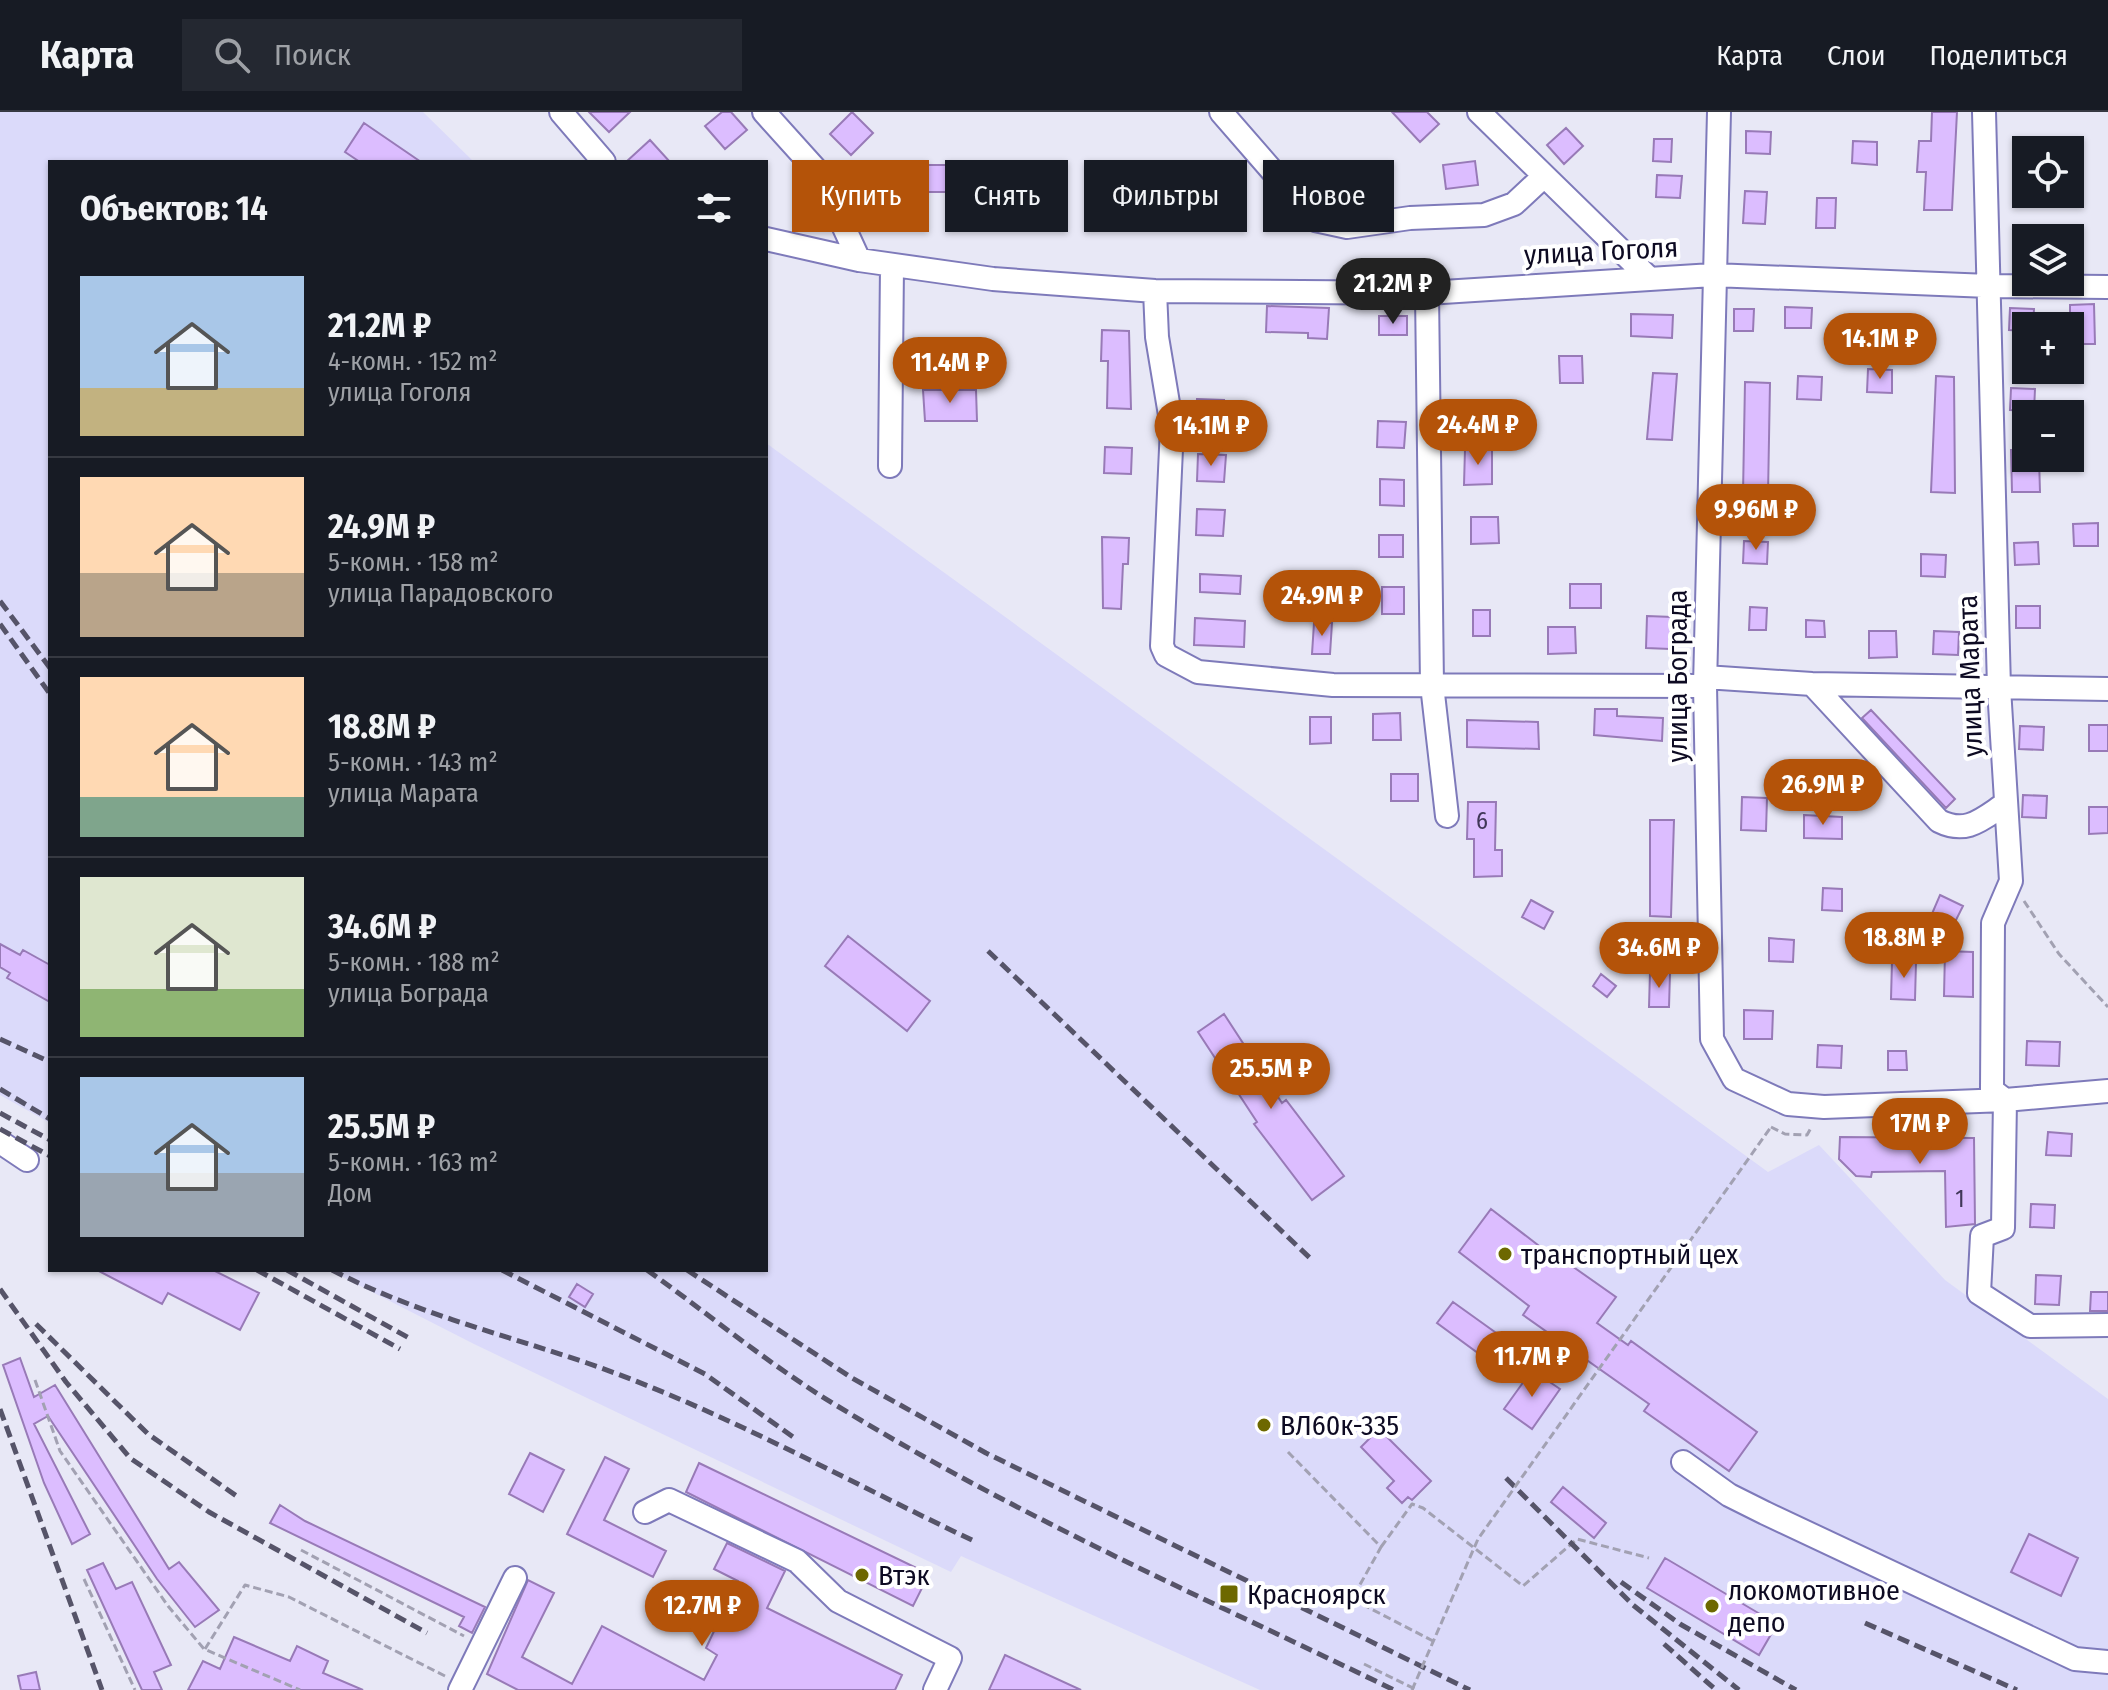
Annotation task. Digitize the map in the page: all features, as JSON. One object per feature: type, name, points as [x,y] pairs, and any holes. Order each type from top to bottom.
[{"type":"street","points":[[561,112],[602,160]]},
{"type":"street","points":[[764,112],[819,173],[859,260]]},
{"type":"street","points":[[1221,112],[1315,220],[1347,227],[1410,218],[1484,215],[1514,204],[1542,178]]},
{"type":"street","points":[[1479,112],[1542,178],[1648,277]]},
{"type":"street","name":"улица Бограда","points":[[1719,112],[1705,682],[1712,1039],[1734,1079],[1788,1104],[1824,1107],[2005,1100]]},
{"type":"street","name":"улица Марата","points":[[1984,112],[1999,688],[2011,881],[1993,923],[1992,1090],[2005,1100],[2003,1228],[1982,1236],[1979,1293],[2030,1326],[2108,1325]]},
{"type":"street","name":"улица Гоголя","points":[[768,239],[892,266],[993,279],[1155,291],[1427,293],[1713,275],[1989,286],[2108,287]]},
{"type":"street","points":[[890,466],[892,266]]},
{"type":"street","points":[[1155,291],[1157,337],[1172,427],[1162,646],[1166,655],[1198,672],[1333,685],[1705,682],[2108,689]]},
{"type":"street","points":[[1427,293],[1432,685],[1447,816]]},
{"type":"street","points":[[1812,684],[1939,821],[1952,828],[1967,829],[2005,804]]},
{"type":"street","points":[[2005,1100],[2108,1091]]},
{"type":"street","points":[[0,1142],[27,1160]]},
{"type":"street","points":[[1683,1462],[1729,1495],[2075,1659],[2108,1662]]},
{"type":"street","points":[[645,1512],[669,1500],[797,1561],[838,1601],[950,1658],[935,1690]]},
{"type":"street","points":[[462,1687],[515,1578]]},
{"type":"path","points":[[2011,881],[2059,954],[2108,1007]]},
{"type":"path","points":[[1364,1664],[1414,1689],[1478,1539],[1771,1127],[1785,1134],[1807,1135]]},
{"type":"path","points":[[35,1380],[60,1451],[168,1606],[204,1649],[300,1690]]},
{"type":"path","points":[[1288,1452],[1381,1547]]},
{"type":"path","points":[[1433,1641],[1352,1599],[1381,1547],[1412,1504],[1423,1508],[1523,1586],[1577,1539],[1649,1558]]},
{"type":"path","points":[[301,1550],[482,1645]]},
{"type":"path","points":[[84,1579],[135,1690]]},
{"type":"path","points":[[204,1649],[245,1585],[289,1597],[462,1687]]},
{"type":"shaded area","points":[[0,112],[423,112],[472,160],[48,160],[48,1122],[0,1095]]},
{"type":"shaded area","points":[[768,444],[1768,1172],[1819,1145],[1945,1280],[2108,1399],[2108,1690],[1260,1690],[961,1556],[951,1572],[474,1344],[333,1272],[768,1272]]},
{"type":"building","points":[[589,112],[630,112],[609,132]]},
{"type":"building","points":[[722,112],[731,112],[747,130],[725,149],[705,126]]},
{"type":"building","points":[[852,112],[873,133],[851,155],[830,134]]},
{"type":"building","points":[[1392,112],[1427,112],[1439,124],[1420,142]]},
{"type":"building","points":[[1932,112],[1957,112],[1952,210],[1924,210],[1926,172],[1917,172],[1919,141],[1931,141]]},
{"type":"building","points":[[364,123],[418,160],[357,160],[345,152]]},
{"type":"building","points":[[1566,128],[1583,146],[1564,164],[1547,145]]},
{"type":"building","points":[[1746,131],[1771,132],[1770,154],[1746,153]]},
{"type":"building","points":[[1654,139],[1672,139],[1671,162],[1653,161]]},
{"type":"building","points":[[650,140],[668,160],[628,160]]},
{"type":"building","points":[[1853,141],[1877,142],[1877,165],[1852,163]]},
{"type":"building","points":[[1475,161],[1478,185],[1446,189],[1443,165]]},
{"type":"building","points":[[929,165],[945,165],[945,192],[929,192]]},
{"type":"building","points":[[1657,175],[1682,176],[1680,198],[1656,197]]},
{"type":"building","points":[[1745,191],[1767,192],[1765,224],[1743,223]]},
{"type":"building","points":[[1817,198],[1836,198],[1835,228],[1816,228]]},
{"type":"building","points":[[2094,304],[2095,344],[2084,344],[2084,312],[2070,312],[2070,305]]},
{"type":"building","points":[[1267,306],[1329,308],[1327,339],[1308,338],[1308,333],[1266,332]]},
{"type":"building","points":[[1785,307],[1812,308],[1811,328],[1785,328]]},
{"type":"building","points":[[2010,308],[2034,309],[2034,312],[2012,312],[2012,330],[2009,330]]},
{"type":"building","points":[[1734,309],[1754,309],[1753,331],[1734,331]]},
{"type":"building","points":[[1631,314],[1673,315],[1672,338],[1631,336]]},
{"type":"building","points":[[1868,314],[1890,315],[1888,338],[1867,337]]},
{"type":"building","points":[[1379,316],[1407,316],[1407,335],[1379,335]]},
{"type":"building","points":[[1102,330],[1129,331],[1131,409],[1107,408],[1108,361],[1101,361]]},
{"type":"building","points":[[1559,356],[1582,356],[1583,383],[1560,383]]},
{"type":"building","points":[[1868,369],[1892,370],[1892,393],[1867,392]]},
{"type":"building","points":[[1653,373],[1677,374],[1672,440],[1647,439]]},
{"type":"building","points":[[1798,376],[1822,377],[1821,400],[1797,399]]},
{"type":"building","points":[[1936,376],[1954,377],[1955,493],[1931,492]]},
{"type":"building","points":[[1745,382],[1770,383],[1768,495],[1743,494]]},
{"type":"building","points":[[2011,388],[2035,389],[2034,400],[2012,400],[2010,410]]},
{"type":"building","points":[[923,390],[976,390],[977,421],[925,421]]},
{"type":"building","points":[[1197,399],[1224,400],[1223,426],[1196,425]]},
{"type":"building","points":[[1378,421],[1406,422],[1404,448],[1377,447]]},
{"type":"building","points":[[1105,447],[1132,448],[1131,474],[1104,473]]},
{"type":"building","points":[[1465,449],[1492,449],[1492,484],[1464,485]]},
{"type":"building","points":[[2011,450],[2012,472],[2039,472],[2040,492],[2012,492]]},
{"type":"building","points":[[1198,454],[1226,455],[1224,482],[1197,481]]},
{"type":"building","points":[[1380,479],[1404,480],[1404,506],[1380,505]]},
{"type":"building","points":[[1197,509],[1225,510],[1223,536],[1196,535]]},
{"type":"building","points":[[1471,517],[1498,517],[1499,543],[1471,544]]},
{"type":"building","points":[[2098,523],[2098,546],[2074,546],[2073,524]]},
{"type":"building","points":[[1379,535],[1403,535],[1403,557],[1379,557]]},
{"type":"building","points":[[1102,537],[1129,538],[1128,564],[1123,564],[1121,609],[1103,608]]},
{"type":"building","points":[[1744,541],[1768,542],[1767,564],[1743,563]]},
{"type":"building","points":[[2038,542],[2039,564],[2015,565],[2014,543]]},
{"type":"building","points":[[1921,554],[1946,555],[1945,577],[1921,576]]},
{"type":"building","points":[[1200,574],[1241,576],[1240,594],[1200,592]]},
{"type":"building","points":[[1570,584],[1601,584],[1601,608],[1570,608]]},
{"type":"building","points":[[1382,587],[1404,587],[1404,614],[1382,614]]},
{"type":"building","points":[[2016,606],[2040,606],[2040,628],[2016,628]]},
{"type":"building","points":[[1750,607],[1767,608],[1766,630],[1749,630]]},
{"type":"building","points":[[1473,610],[1490,610],[1490,636],[1473,636]]},
{"type":"building","points":[[1647,616],[1672,617],[1670,649],[1646,648]]},
{"type":"building","points":[[1195,618],[1245,621],[1244,647],[1194,645]]},
{"type":"building","points":[[1806,620],[1824,621],[1825,637],[1806,637]]},
{"type":"building","points":[[1314,623],[1332,623],[1330,654],[1312,654]]},
{"type":"building","points":[[1548,627],[1575,627],[1576,653],[1548,654]]},
{"type":"building","points":[[1869,631],[1896,631],[1897,657],[1869,658]]},
{"type":"building","points":[[1934,631],[1959,632],[1958,655],[1933,654]]},
{"type":"building","points":[[1595,709],[1617,709],[1617,716],[1663,718],[1662,741],[1594,735]]},
{"type":"building","points":[[1871,710],[1955,799],[1946,808],[1862,718]]},
{"type":"building","points":[[1400,713],[1401,740],[1373,740],[1373,714]]},
{"type":"building","points":[[1310,717],[1331,717],[1331,743],[1310,744]]},
{"type":"building","points":[[1467,720],[1538,722],[1539,749],[1467,747]]},
{"type":"building","points":[[2089,725],[2108,725],[2108,751],[2089,751]]},
{"type":"building","points":[[2020,726],[2044,727],[2043,750],[2019,749]]},
{"type":"building","points":[[1391,774],[1418,774],[1418,801],[1391,801]]},
{"type":"building","points":[[2023,795],[2047,796],[2046,818],[2022,817]]},
{"type":"building","points":[[1742,797],[1767,798],[1766,831],[1741,830]]},
{"type":"building","points":[[1468,802],[1496,802],[1495,850],[1502,850],[1502,876],[1474,877],[1474,839],[1467,839]]},
{"type":"building","points":[[2089,807],[2108,807],[2108,833],[2089,834]]},
{"type":"building","points":[[1804,815],[1842,817],[1842,839],[1804,838]]},
{"type":"building","points":[[1650,820],[1674,820],[1671,917],[1650,916]]},
{"type":"building","points":[[1823,888],[1842,889],[1842,911],[1822,910]]},
{"type":"building","points":[[1940,895],[1963,906],[1953,926],[1931,916]]},
{"type":"building","points":[[1531,900],[1553,912],[1544,929],[1522,917]]},
{"type":"building","points":[[848,936],[930,1001],[907,1031],[825,966]]},
{"type":"building","points":[[1769,938],[1794,940],[1793,962],[1769,961]]},
{"type":"building","points":[[0,944],[20,955],[23,950],[48,964],[48,1001],[7,978],[10,973],[0,967]]},
{"type":"building","points":[[1945,951],[1973,952],[1973,997],[1944,996]]},
{"type":"building","points":[[1892,961],[1916,962],[1915,1000],[1891,999]]},
{"type":"building","points":[[1650,972],[1670,973],[1669,1007],[1649,1007]]},
{"type":"building","points":[[1601,974],[1616,986],[1607,997],[1593,986]]},
{"type":"building","points":[[1744,1010],[1773,1011],[1772,1039],[1744,1039]]},
{"type":"building","points":[[1224,1014],[1282,1103],[1286,1100],[1344,1176],[1312,1200],[1254,1124],[1257,1122],[1198,1032]]},
{"type":"building","points":[[2027,1041],[2060,1042],[2059,1066],[2026,1065]]},
{"type":"building","points":[[1818,1045],[1842,1046],[1841,1068],[1817,1067]]},
{"type":"building","points":[[1888,1051],[1906,1051],[1907,1070],[1888,1070]]},
{"type":"building","points":[[2048,1132],[2072,1134],[2071,1156],[2046,1155]]},
{"type":"building","points":[[1840,1137],[1974,1138],[1975,1224],[1946,1227],[1945,1171],[1872,1172],[1871,1177],[1856,1176],[1839,1159]]},
{"type":"building","points":[[2031,1204],[2055,1205],[2054,1228],[2030,1227]]},
{"type":"building","points":[[1491,1209],[1560,1262],[1562,1259],[1616,1297],[1597,1323],[1628,1345],[1631,1341],[1757,1432],[1729,1471],[1644,1411],[1649,1404],[1523,1315],[1529,1306],[1459,1252]]},
{"type":"building","points":[[101,1272],[217,1272],[259,1293],[240,1330],[168,1293],[162,1304]]},
{"type":"building","points":[[2036,1275],[2061,1276],[2059,1305],[2035,1304]]},
{"type":"building","points":[[577,1284],[593,1294],[585,1307],[569,1297]]},
{"type":"building","points":[[2091,1292],[2108,1292],[2108,1311],[2090,1311]]},
{"type":"building","points":[[1453,1302],[1513,1345],[1497,1367],[1437,1323]]},
{"type":"building","points":[[20,1358],[34,1397],[55,1385],[169,1569],[179,1562],[219,1610],[195,1627],[157,1579],[48,1416],[34,1424],[90,1534],[72,1544],[44,1483],[3,1365]]},
{"type":"building","points":[[1532,1370],[1560,1389],[1532,1429],[1504,1409]]},
{"type":"building","points":[[1379,1429],[1431,1481],[1412,1500],[1408,1497],[1402,1503],[1387,1488],[1394,1481],[1361,1447]]},
{"type":"building","points":[[530,1453],[564,1470],[543,1512],[509,1494]]},
{"type":"building","points":[[605,1457],[629,1469],[604,1520],[666,1551],[653,1577],[567,1534]]},
{"type":"building","points":[[699,1463],[929,1574],[913,1606],[686,1492]]},
{"type":"building","points":[[1563,1487],[1606,1523],[1594,1538],[1551,1502]]},
{"type":"building","points":[[280,1505],[305,1521],[485,1607],[472,1633],[459,1626],[464,1617],[270,1523]]},
{"type":"building","points":[[2029,1534],[2078,1558],[2061,1596],[2011,1572]]},
{"type":"building","points":[[727,1543],[785,1571],[767,1608],[902,1675],[895,1690],[518,1690],[487,1674],[528,1580],[554,1593],[522,1657],[572,1684],[602,1626],[704,1680],[717,1655],[706,1648],[738,1581],[714,1569]]},
{"type":"building","name":"локомотивное депо","points":[[1665,1558],[1777,1624],[1759,1655],[1647,1588]]},
{"type":"building","points":[[103,1563],[116,1589],[132,1582],[171,1665],[154,1672],[162,1690],[142,1690],[87,1570]]},
{"type":"building","points":[[234,1637],[290,1661],[297,1646],[328,1661],[323,1673],[363,1690],[188,1690],[203,1661],[220,1669]]},
{"type":"building","points":[[1005,1655],[1081,1690],[989,1690]]},
{"type":"building","points":[[36,1672],[40,1690],[21,1690],[18,1676]]},
{"type":"railway","points":[[0,601],[48,665]]},
{"type":"railway","points":[[0,624],[48,691]]},
{"type":"railway","points":[[988,951],[1312,1260]]},
{"type":"railway","points":[[0,1039],[48,1061]]},
{"type":"railway","points":[[0,1089],[48,1118]]},
{"type":"railway","points":[[0,1113],[48,1139]]},
{"type":"railway","points":[[0,1129],[48,1155]]},
{"type":"railway","points":[[261,1272],[400,1349]]},
{"type":"railway","points":[[291,1272],[409,1338]]},
{"type":"railway","points":[[336,1272],[426,1310],[637,1381],[782,1446],[972,1540]]},
{"type":"railway","points":[[506,1272],[705,1374],[793,1437]]},
{"type":"railway","points":[[650,1272],[790,1375],[906,1447],[1113,1555],[1394,1690]]},
{"type":"railway","points":[[690,1272],[852,1378],[986,1453],[1470,1690]]},
{"type":"railway","points":[[0,1289],[66,1382],[130,1458],[209,1512],[427,1633]]},
{"type":"railway","points":[[36,1324],[148,1434],[238,1497]]},
{"type":"railway","points":[[0,1409],[102,1690]]},
{"type":"railway","points":[[1506,1478],[1633,1605],[1739,1690]]},
{"type":"railway","points":[[1621,1582],[1680,1624],[1796,1690]]},
{"type":"railway","points":[[1865,1623],[2017,1690]]},
{"type":"railway","points":[[1664,1644],[1716,1690]]},
{"type":"place","name":"транспортный цех","points":[[1505,1254]]},
{"type":"place","name":"ВЛ60к-335","points":[[1264,1425]]},
{"type":"place","name":"Втэк","points":[[862,1575]]},
{"type":"place","name":"Красноярск","points":[[1229,1594]]},
{"type":"place","name":"локомотивное депо","points":[[1712,1606]]}]
